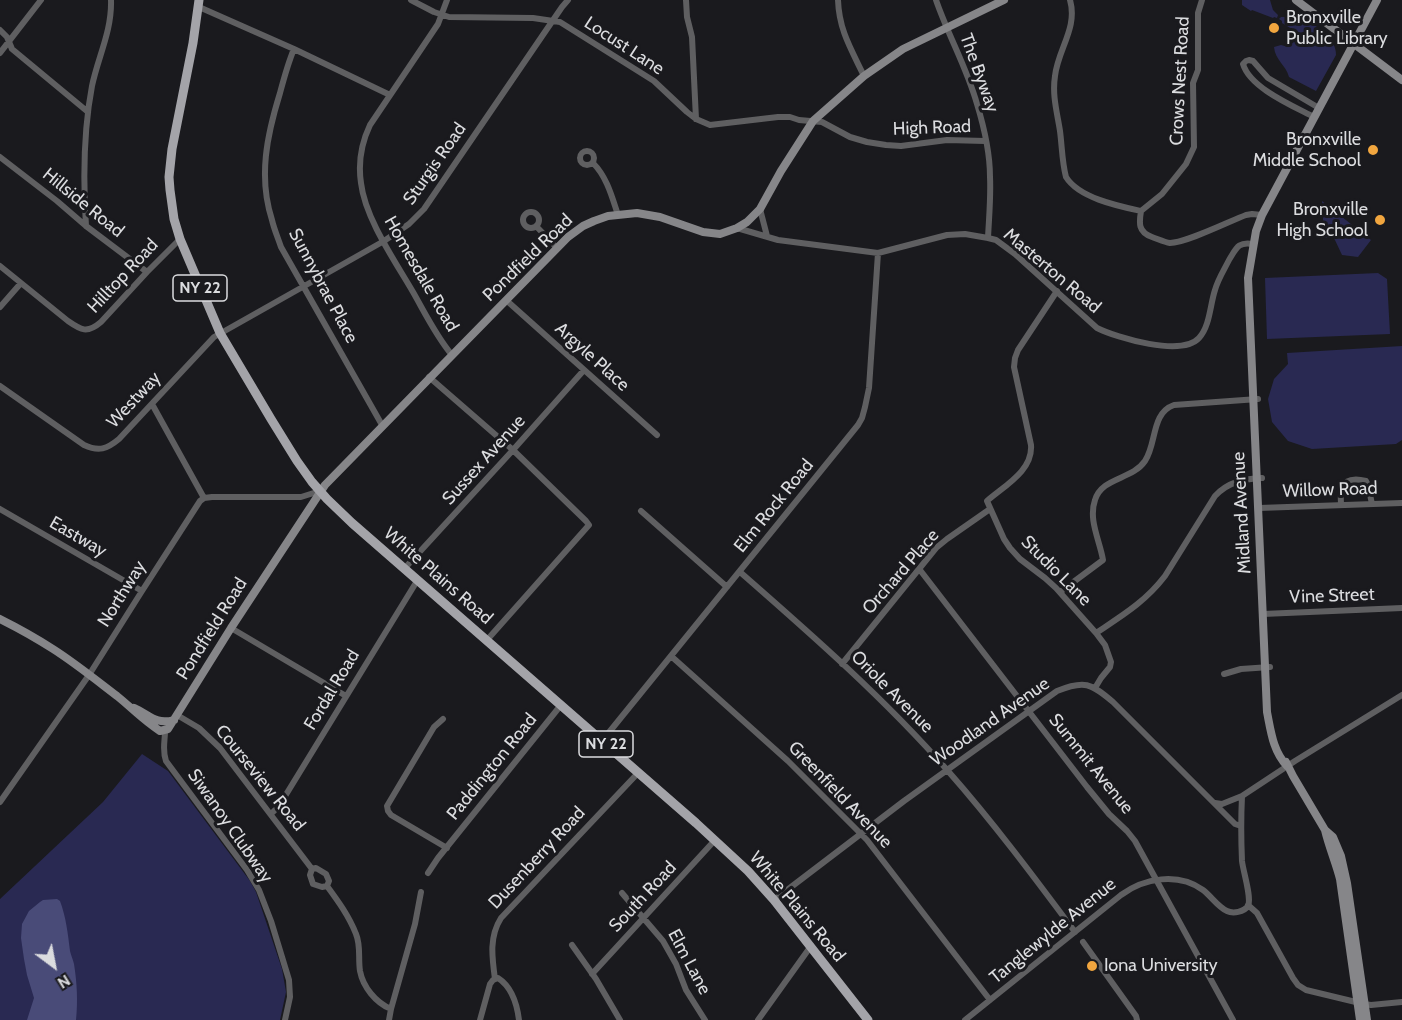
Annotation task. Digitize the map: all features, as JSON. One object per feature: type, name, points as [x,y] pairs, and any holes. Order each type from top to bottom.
[{"type":"main road","name":"White Plains Road","points":[[199,3],[172,149],[170,177],[172,204],[180,239],[220,333],[288,447],[320,491],[352,523],[748,871],[774,900],[868,1020]]},
{"type":"street","points":[[0,53],[41,0]]},
{"type":"street","points":[[86,226],[84,156],[88,112],[93,84],[108,34],[111,0]]},
{"type":"street","name":"Locust Lane","points":[[411,0],[442,15],[459,18],[510,16],[560,22],[654,81],[696,120]]},
{"type":"street","name":"Homesdale Road","points":[[447,0],[438,24],[370,125],[360,155],[361,184],[370,214],[438,336],[452,355]]},
{"type":"street","name":"Sturgis Road","points":[[220,333],[384,241],[409,224],[424,209],[568,0]]},
{"type":"street","points":[[686,0],[692,37],[696,120],[710,125],[778,117],[813,121]]},
{"type":"street","points":[[838,0],[838,16],[842,31],[864,76]]},
{"type":"street","name":"The Byway","points":[[936,0],[977,102],[990,176],[988,237]]},
{"type":"street","points":[[737,228],[747,222],[759,209],[813,121],[864,76],[903,50],[1004,0]]},
{"type":"street","points":[[1070,0],[1072,21],[1057,66],[1054,88],[1066,177],[1070,183],[1099,199],[1141,211],[1139,224],[1143,233],[1164,242],[1186,240],[1246,215],[1262,215]]},
{"type":"street","name":"Crows Nest Road","points":[[1141,211],[1162,194],[1178,175],[1194,147],[1193,83],[1198,70],[1198,13],[1202,0]]},
{"type":"street","points":[[1296,0],[1402,80]]},
{"type":"street","name":"Midland Avenue","points":[[1367,1020],[1361,1003],[1335,859],[1325,830],[1287,766],[1273,713],[1268,667],[1259,478],[1252,254],[1256,231],[1262,215],[1377,0]]},
{"type":"street","points":[[199,3],[390,95]]},
{"type":"street","points":[[0,30],[7,36],[12,49],[88,112]]},
{"type":"street","name":"Sunnybrae Place","points":[[294,49],[275,107],[265,156],[264,176],[271,219],[281,247],[382,425]]},
{"type":"street","points":[[1314,117],[1258,85],[1243,64],[1249,60],[1253,62],[1266,76],[1319,108]]},
{"type":"street","points":[[1258,85],[1266,76]]},
{"type":"street","name":"High Road","points":[[813,121],[822,122],[867,142],[886,145],[901,146],[947,140],[985,141]]},
{"type":"street","name":"Hillside Road","points":[[0,157],[147,272]]},
{"type":"street","points":[[593,163],[606,181],[618,215]]},
{"type":"street","points":[[759,209],[767,236]]},
{"type":"street","name":"Pondfield Road","points":[[165,731],[171,726],[231,627],[320,491],[557,248],[583,226],[608,216],[637,213],[660,216],[703,232],[720,234],[737,228]]},
{"type":"street","points":[[536,226],[557,248]]},
{"type":"street","name":"Masterton Road","points":[[737,228],[749,233],[805,244],[878,253],[946,235],[965,234],[988,237],[1006,247],[1097,328],[1122,338],[1179,347],[1190,345],[1204,332],[1218,281],[1240,245],[1253,244]]},
{"type":"street","name":"Hilltop Road","points":[[0,266],[79,329],[88,330],[96,326],[180,239]]},
{"type":"street","name":"Elm Rock Road","points":[[602,741],[862,418],[869,388],[878,253]]},
{"type":"street","points":[[0,307],[21,284]]},
{"type":"street","name":"Studio Lane","points":[[1057,291],[1015,358],[1014,367],[1031,445],[1031,458],[1022,472],[987,501],[1010,548],[1060,592],[1105,645],[1111,662],[1110,667],[1095,688]]},
{"type":"street","name":"Argyle Place","points":[[506,300],[657,435]]},
{"type":"street","name":"Westway","points":[[0,386],[84,445],[93,449],[102,448],[113,443],[220,333]]},
{"type":"street","name":"Sussex Avenue","points":[[404,569],[584,370]]},
{"type":"street","points":[[429,377],[513,450],[589,525],[487,640]]},
{"type":"street","points":[[1060,592],[1103,560],[1093,517],[1095,497],[1110,482],[1136,471],[1142,465],[1149,454],[1163,410],[1174,405],[1256,400]]},
{"type":"street","points":[[152,404],[204,498],[301,497],[320,491]]},
{"type":"street","points":[[1096,633],[1137,606],[1156,588],[1166,576],[1215,496],[1222,489],[1236,482],[1259,478]]},
{"type":"street","points":[[1341,505],[1341,490],[1344,485],[1354,479],[1366,481],[1372,504]]},
{"type":"street","name":"Northway","points":[[1,799],[89,675],[196,506],[204,498]]},
{"type":"street","name":"Willow Road","points":[[1261,508],[1402,503]]},
{"type":"street","name":"Eastway","points":[[0,509],[142,591]]},
{"type":"street","name":"Orchard Place","points":[[842,664],[936,548],[990,509]]},
{"type":"street","points":[[641,512],[727,587]]},
{"type":"street","name":"Summit Avenue","points":[[920,570],[1109,814],[1135,841],[1233,1020]]},
{"type":"street","name":"Oriole Avenue","points":[[740,572],[842,664],[947,770],[1011,847],[1075,932]]},
{"type":"street","name":"Fordal Road","points":[[271,814],[279,806],[417,581]]},
{"type":"street","name":"Vine Street","points":[[1266,614],[1402,608]]},
{"type":"street","points":[[0,619],[53,648],[129,705],[157,721],[167,722],[175,717]]},
{"type":"street","points":[[231,627],[346,696]]},
{"type":"street","name":"Greenfield Avenue","points":[[671,657],[788,761],[862,834],[990,1000]]},
{"type":"street","points":[[1224,674],[1241,669],[1268,667]]},
{"type":"street","name":"Woodland Avenue","points":[[774,900],[1057,691],[1069,686],[1087,685],[1095,688]]},
{"type":"street","points":[[1095,688],[1113,702],[1235,824],[1241,826]]},
{"type":"street","points":[[1214,803],[1222,804],[1242,796],[1402,695]]},
{"type":"street","points":[[129,705],[141,718],[160,731],[165,731]]},
{"type":"street","name":"Paddington Road","points":[[428,873],[561,705]]},
{"type":"street","name":"Courseview Road","points":[[175,717],[199,728],[220,748],[312,869]]},
{"type":"street","points":[[443,719],[434,727],[387,806],[391,815],[447,848]]},
{"type":"street","name":"Siwanoy Clubway","points":[[165,731],[163,754],[166,761],[247,870],[259,890],[288,974],[290,997],[285,1020]]},
{"type":"street","name":"Dusenberry Road","points":[[480,1020],[487,991],[495,979],[492,942],[496,926],[501,918],[639,773]]},
{"type":"street","points":[[1242,796],[1242,867],[1249,896],[1248,905],[1257,913],[1298,985],[1306,990],[1371,1005],[1402,1002]]},
{"type":"street","name":"South Road","points":[[592,974],[715,840]]},
{"type":"street","name":"Courseview Road","points":[[312,869],[316,868],[326,874],[329,881],[327,886]]},
{"type":"street","name":"Courseview Road","points":[[312,869],[310,875],[313,884],[327,886]]},
{"type":"street","points":[[1166,896],[1167,889],[1174,879]]},
{"type":"street","name":"Tanglewylde Avenue","points":[[965,1020],[1138,884],[1174,879],[1197,886],[1226,911],[1238,912],[1244,910],[1248,905]]},
{"type":"street","name":"Courseview Road","points":[[327,886],[342,906],[357,934],[360,972],[367,988],[378,1002],[391,1009]]},
{"type":"street","points":[[389,1020],[415,924],[421,892]]},
{"type":"street","name":"Elm Lane","points":[[622,893],[663,941],[672,955],[686,990],[705,1020]]},
{"type":"street","points":[[1083,942],[1137,1020]]},
{"type":"street","points":[[572,945],[612,1004],[620,1020]]},
{"type":"street","points":[[758,1020],[811,946]]},
{"type":"street","points":[[495,979],[501,980],[506,985],[516,1003],[519,1020]]},
{"type":"street","name":"Midland Avenue","points":[[1360,1020],[1361,1003]]},
{"type":"shaded area","points":[[1242,0],[1270,0],[1273,10],[1278,15],[1277,18],[1251,11],[1242,5]]},
{"type":"shaded area","points":[[1298,14],[1328,36],[1335,48],[1336,55],[1316,91],[1289,77],[1275,52],[1274,47],[1281,45],[1288,47],[1297,39],[1297,32],[1279,19]]},
{"type":"shaded area","points":[[1322,201],[1371,240],[1358,257],[1342,255],[1334,238],[1324,238]]},
{"type":"shaded area","points":[[1378,273],[1387,279],[1390,334],[1267,339],[1265,278]]},
{"type":"shaded area","points":[[1402,346],[1402,440],[1396,444],[1312,449],[1288,441],[1272,422],[1268,399],[1274,379],[1288,364],[1287,353]]},
{"type":"shaded area","points":[[142,754],[168,771],[256,892],[282,969],[286,992],[280,1020],[0,1020],[0,899],[103,802]]},
{"type":"water","points":[[57,899],[64,913],[74,964],[77,992],[76,1020],[27,1020],[34,998],[24,959],[22,924],[29,911],[40,902]]},
{"type":"place","name":"Bronxville Public Library","points":[[1274,28]]},
{"type":"place","name":"Bronxville Middle School","points":[[1373,150]]},
{"type":"place","name":"Bronxville High School","points":[[1380,220]]},
{"type":"place","name":"Iona University","points":[[1092,966]]}]
